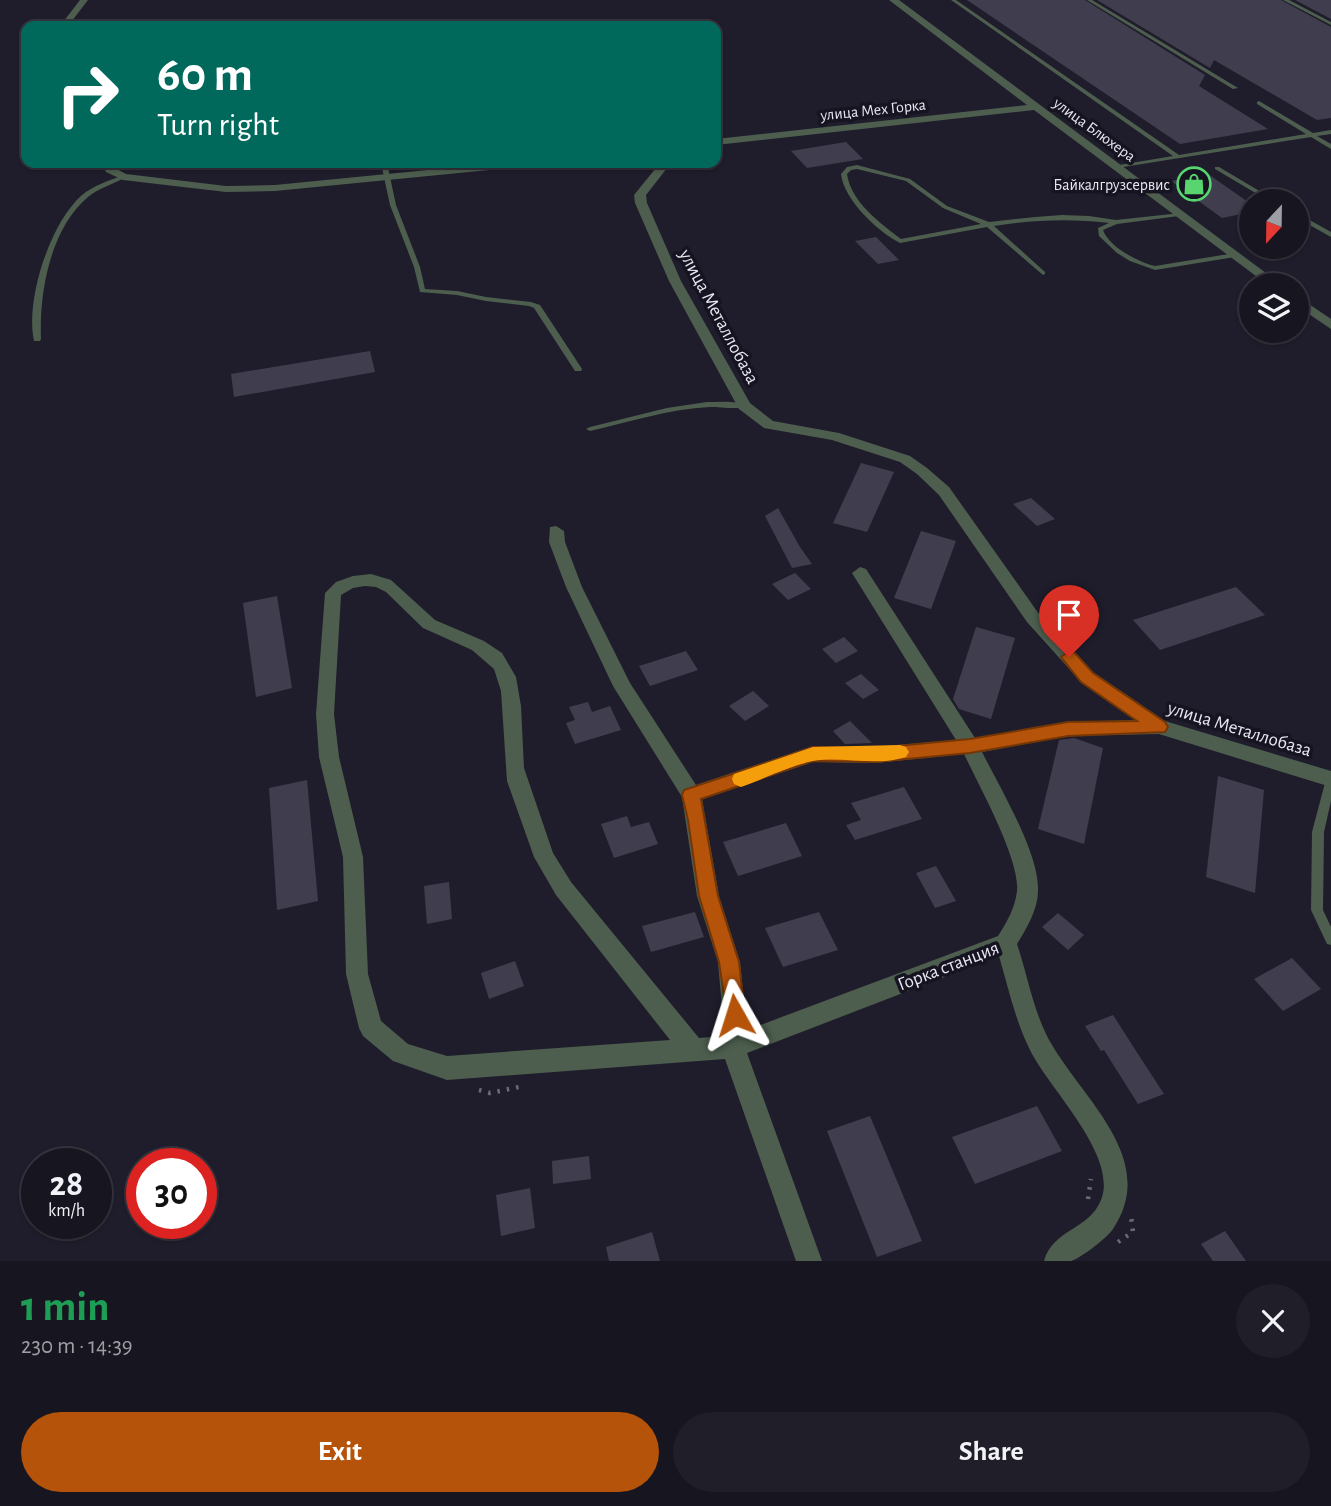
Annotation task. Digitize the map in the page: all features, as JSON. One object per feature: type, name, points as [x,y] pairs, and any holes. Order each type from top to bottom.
[{"type":"street","points":[[68,21],[84,0]]},
{"type":"street","name":"улица Блюхера","points":[[893,0],[1260,273]]},
{"type":"street","name":"улица Мех Горка","points":[[721,141],[1035,107]]},
{"type":"street","points":[[109,168],[123,177],[226,188],[275,188],[483,168]]},
{"type":"street","name":"улица Металлобаза","points":[[662,168],[640,195],[641,203],[675,281],[744,406],[779,428],[844,439],[905,459],[922,471],[944,491],[1033,618],[1087,677],[1159,727],[1331,779]]},
{"type":"street","points":[[1309,309],[1331,326]]},
{"type":"street","points":[[556,531],[557,542],[574,587],[622,685],[691,795],[708,896],[729,962],[736,1031],[733,1046],[809,1261]]},
{"type":"street","name":"Горка станция","points":[[694,1049],[643,993],[610,945],[556,878],[538,841],[516,778],[510,697],[502,666],[487,652],[441,631],[414,614],[398,591],[388,585],[368,580],[341,585],[333,593],[325,714],[329,757],[353,858],[357,974],[371,1028],[401,1053],[447,1068],[694,1049],[733,1046],[1006,943],[1021,918],[1028,889],[1022,858],[970,746],[859,573]]},
{"type":"street","points":[[691,795],[813,754],[875,755],[970,746],[1068,729],[1159,727]]},
{"type":"street","points":[[1006,943],[1040,1048],[1089,1117],[1117,1172],[1118,1191],[1113,1207],[1102,1223],[1059,1254],[1057,1261]]},
{"type":"lane","points":[[953,0],[1176,156]]},
{"type":"lane","points":[[1089,0],[1235,88]]},
{"type":"lane","points":[[1285,0],[1331,24]]},
{"type":"lane","points":[[1259,103],[1331,147]]},
{"type":"lane","points":[[1119,167],[1331,132]]},
{"type":"lane","points":[[1043,273],[988,224],[945,207],[908,180],[893,174],[857,167],[849,168],[843,176],[856,201],[875,222],[900,241],[988,224],[1066,216],[1116,222]]},
{"type":"lane","points":[[385,168],[393,205],[422,291],[457,293],[531,304],[537,307],[578,369]]},
{"type":"lane","points":[[1217,168],[1253,189]]},
{"type":"lane","points":[[37,339],[37,296],[59,231],[83,198],[123,177]]},
{"type":"lane","points":[[1179,214],[1116,222],[1100,229],[1101,235],[1126,257],[1138,264],[1156,268],[1235,255]]},
{"type":"lane","points":[[1309,222],[1331,235]]},
{"type":"lane","points":[[590,429],[700,406],[744,406]]},
{"type":"lane","points":[[1331,779],[1318,832],[1317,910],[1331,940]]},
{"type":"path","points":[[1087,1205],[1093,1166]]},
{"type":"building","points":[[967,0],[1085,0],[1205,75],[1199,86],[1268,129],[1180,144]]},
{"type":"building","points":[[1097,0],[1281,0],[1331,27],[1331,118],[1317,120],[1214,60],[1210,68]]},
{"type":"building","points":[[1295,0],[1331,0],[1331,19]]},
{"type":"building","points":[[846,142],[863,159],[807,168],[791,151]]},
{"type":"building","points":[[1208,174],[1239,196],[1239,214],[1222,218],[1171,181]]},
{"type":"building","points":[[876,237],[899,260],[878,264],[855,241]]},
{"type":"building","points":[[370,351],[375,372],[234,397],[231,374]]},
{"type":"building","points":[[861,463],[894,472],[867,532],[833,523]]},
{"type":"building","points":[[1031,498],[1055,519],[1037,526],[1013,504]]},
{"type":"building","points":[[778,508],[812,564],[792,568],[765,516]]},
{"type":"building","points":[[921,531],[956,541],[931,609],[894,598]]},
{"type":"building","points":[[795,573],[811,589],[788,600],[772,584]]},
{"type":"building","points":[[1236,587],[1265,615],[1160,650],[1133,620]]},
{"type":"building","points":[[277,596],[292,688],[256,697],[243,603]]},
{"type":"building","points":[[976,627],[1015,638],[991,719],[959,709],[953,699]]},
{"type":"building","points":[[844,637],[858,651],[836,663],[822,649]]},
{"type":"building","points":[[686,651],[698,670],[650,686],[639,666]]},
{"type":"building","points":[[861,674],[879,690],[863,699],[845,683]]},
{"type":"building","points":[[753,691],[769,706],[745,721],[729,706]]},
{"type":"building","points":[[588,702],[592,712],[610,706],[621,730],[575,744],[566,723],[575,720],[569,707]]},
{"type":"building","points":[[850,721],[872,743],[845,744],[833,731]]},
{"type":"building","points":[[1074,738],[1103,748],[1084,844],[1038,829],[1059,740]]},
{"type":"building","points":[[1218,776],[1264,790],[1255,893],[1206,877]]},
{"type":"building","points":[[307,780],[318,901],[277,910],[269,788]]},
{"type":"building","points":[[904,787],[922,819],[855,840],[846,825],[861,820],[851,803]]},
{"type":"building","points":[[627,816],[631,827],[649,822],[658,844],[614,858],[601,824]]},
{"type":"building","points":[[786,823],[802,856],[738,876],[723,842]]},
{"type":"building","points":[[936,866],[956,901],[935,908],[916,873]]},
{"type":"building","points":[[449,882],[452,919],[427,924],[424,886]]},
{"type":"building","points":[[695,912],[704,937],[651,952],[642,926]]},
{"type":"building","points":[[819,912],[838,950],[783,967],[765,928]]},
{"type":"building","points":[[1058,913],[1084,935],[1068,950],[1042,927]]},
{"type":"building","points":[[1292,958],[1321,989],[1283,1011],[1254,979]]},
{"type":"building","points":[[515,961],[524,986],[489,999],[481,973]]},
{"type":"building","points":[[1113,1015],[1164,1094],[1138,1104],[1104,1050],[1101,1051],[1085,1026]]},
{"type":"building","points":[[1037,1106],[1062,1151],[975,1184],[952,1137]]},
{"type":"building","points":[[870,1116],[922,1241],[877,1257],[827,1131]]},
{"type":"building","points":[[589,1156],[591,1179],[553,1184],[552,1161]]},
{"type":"building","points":[[530,1188],[535,1228],[501,1236],[496,1195]]},
{"type":"building","points":[[1225,1231],[1246,1261],[1213,1261],[1201,1244]]},
{"type":"building","points":[[652,1232],[660,1261],[609,1261],[606,1247]]},
{"type":"slow traffic","points":[[741,779],[813,754],[875,755],[900,752]]},
{"type":"place","name":"Байкалгрузсервис","points":[[1194,184]]},
{"type":"route","points":[[735,1015],[729,962],[708,896],[691,795],[813,754],[875,755],[970,746],[1068,729],[1159,727],[1087,677],[1069,657]]}]
